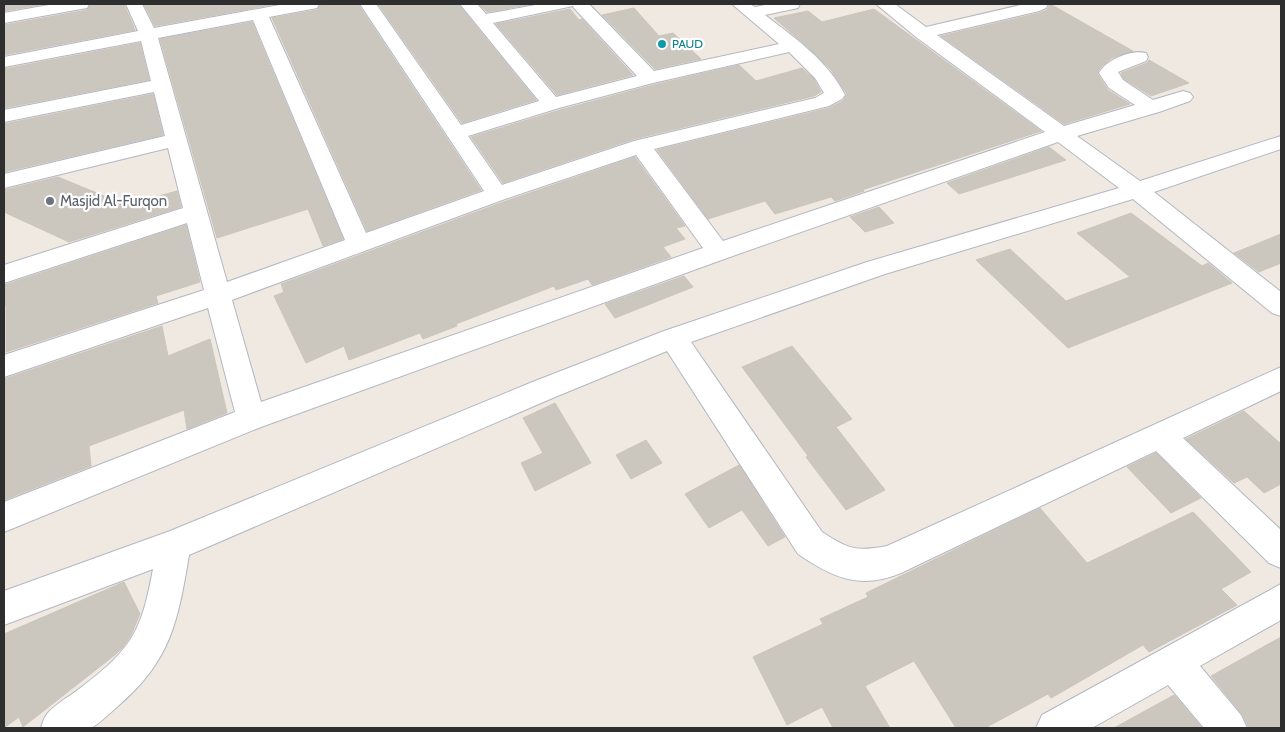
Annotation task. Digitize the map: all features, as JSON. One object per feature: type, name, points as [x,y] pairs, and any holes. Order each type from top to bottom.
[{"type":"street","points":[[4,18],[81,4]]},
{"type":"street","points":[[134,4],[148,35],[252,418]]},
{"type":"street","points":[[4,62],[311,4]]},
{"type":"street","points":[[368,4],[497,194]]},
{"type":"street","points":[[468,4],[552,104]]},
{"type":"street","points":[[482,20],[566,4]]},
{"type":"street","points":[[580,4],[650,78]]},
{"type":"street","points":[[746,8],[792,4]]},
{"type":"street","points":[[884,4],[1137,190],[1281,306]]},
{"type":"street","points":[[922,33],[1040,4]]},
{"type":"street","points":[[4,366],[218,295],[497,194],[641,146],[822,102],[835,95],[832,86],[792,46],[746,8]]},
{"type":"street","points":[[259,13],[359,245]]},
{"type":"street","points":[[456,133],[552,104],[650,78],[792,46]]},
{"type":"street","points":[[1139,57],[1112,68],[1108,73],[1116,84],[1152,108]]},
{"type":"street","points":[[4,116],[161,85]]},
{"type":"street","points":[[4,517],[252,418],[718,252],[1061,134],[1152,108],[1183,97]]},
{"type":"street","points":[[4,181],[177,139]]},
{"type":"street","points":[[641,146],[718,252]]},
{"type":"street","points":[[4,608],[174,545],[545,389],[673,338],[876,268],[1277,147]]},
{"type":"street","points":[[4,274],[196,212]]},
{"type":"street","points":[[673,338],[810,543],[834,560],[863,567],[889,562],[1281,378]]},
{"type":"street","points":[[1160,435],[1281,552]]},
{"type":"street","points":[[60,728],[125,674],[144,652],[152,638],[161,612],[174,545]]},
{"type":"street","points":[[1055,728],[1281,601]]},
{"type":"street","points":[[1172,662],[1228,728]]},
{"type":"building","points":[[4,4],[45,4],[4,11]]},
{"type":"building","points":[[91,4],[124,4],[135,30],[4,55],[4,25],[87,10]]},
{"type":"building","points":[[144,4],[276,4],[155,26]]},
{"type":"building","points":[[321,4],[358,4],[481,190],[367,231],[272,18],[317,10]]},
{"type":"building","points":[[378,4],[458,4],[536,100],[462,123]]},
{"type":"building","points":[[479,4],[532,4],[487,12]]},
{"type":"building","points":[[1050,4],[1133,51],[1112,58],[1097,73],[1108,90],[1130,104],[1064,124],[941,36],[1039,13],[1047,10]]},
{"type":"building","points":[[634,8],[659,36],[673,33],[701,59],[655,69],[602,15]]},
{"type":"building","points":[[570,9],[579,20],[582,19],[633,75],[557,95],[496,24]]},
{"type":"building","points":[[874,9],[1041,131],[862,190],[864,191],[835,201],[831,197],[775,214],[765,201],[708,219],[657,150],[829,108],[843,101],[847,94],[831,70],[774,18],[808,11],[822,22]]},
{"type":"building","points":[[252,22],[343,239],[323,246],[308,209],[217,238],[160,39]]},
{"type":"building","points":[[140,43],[149,80],[4,108],[4,69]]},
{"type":"building","points":[[1149,60],[1189,83],[1151,96],[1124,79],[1121,73],[1147,63]]},
{"type":"building","points":[[739,65],[756,81],[802,68],[814,79],[821,92],[814,96],[634,139],[503,183],[471,137],[560,110],[653,85]]},
{"type":"building","points":[[153,94],[163,135],[4,172],[4,124]]},
{"type":"building","points":[[1049,147],[1066,160],[959,194],[947,183]]},
{"type":"building","points":[[635,157],[685,226],[676,228],[685,239],[663,247],[671,257],[592,285],[588,279],[556,290],[554,286],[456,324],[457,326],[423,339],[420,333],[349,360],[344,346],[306,363],[274,296],[284,292],[281,284],[506,201]]},
{"type":"building","points":[[58,177],[126,205],[177,191],[181,207],[69,242],[4,212],[4,190]]},
{"type":"building","points":[[879,207],[894,223],[865,232],[850,217]]},
{"type":"building","points":[[1131,213],[1202,266],[1208,263],[1232,283],[1068,348],[976,260],[1010,249],[1066,301],[1130,277],[1077,233]]},
{"type":"building","points":[[186,225],[200,282],[156,296],[158,303],[6,352],[4,285]]},
{"type":"building","points":[[1281,234],[1281,263],[1259,272],[1234,253]]},
{"type":"building","points":[[684,276],[693,287],[615,318],[605,304]]},
{"type":"building","points":[[162,326],[168,356],[210,339],[227,413],[187,429],[184,410],[89,446],[91,466],[4,500],[4,379]]},
{"type":"building","points":[[792,346],[852,419],[836,427],[885,490],[846,510],[742,367]]},
{"type":"building","points":[[555,403],[591,463],[535,491],[521,463],[543,453],[523,418]]},
{"type":"building","points":[[1244,411],[1281,444],[1281,484],[1264,493],[1247,477],[1234,483],[1186,439]]},
{"type":"building","points":[[646,440],[662,463],[631,479],[616,455]]},
{"type":"building","points":[[1156,453],[1201,498],[1171,513],[1127,467]]},
{"type":"building","points":[[739,465],[785,537],[768,546],[742,510],[709,528],[685,494]]},
{"type":"building","points":[[1040,508],[1087,563],[1193,512],[1251,572],[1221,589],[1237,605],[1149,652],[1143,645],[1051,698],[1048,694],[985,728],[956,728],[914,661],[865,686],[890,728],[833,728],[822,707],[787,725],[753,657],[823,624],[820,619],[868,597],[866,593]]},
{"type":"building","points":[[124,582],[140,614],[131,635],[123,647],[23,727],[19,717],[4,728],[4,634]]},
{"type":"building","points":[[1281,637],[1281,728],[1249,728],[1242,714],[1211,676]]},
{"type":"building","points":[[1174,695],[1202,728],[1114,728]]},
{"type":"place","name":"PAUD","points":[[662,44]]},
{"type":"place","name":"Masjid Al-Furqon","points":[[50,201]]}]
